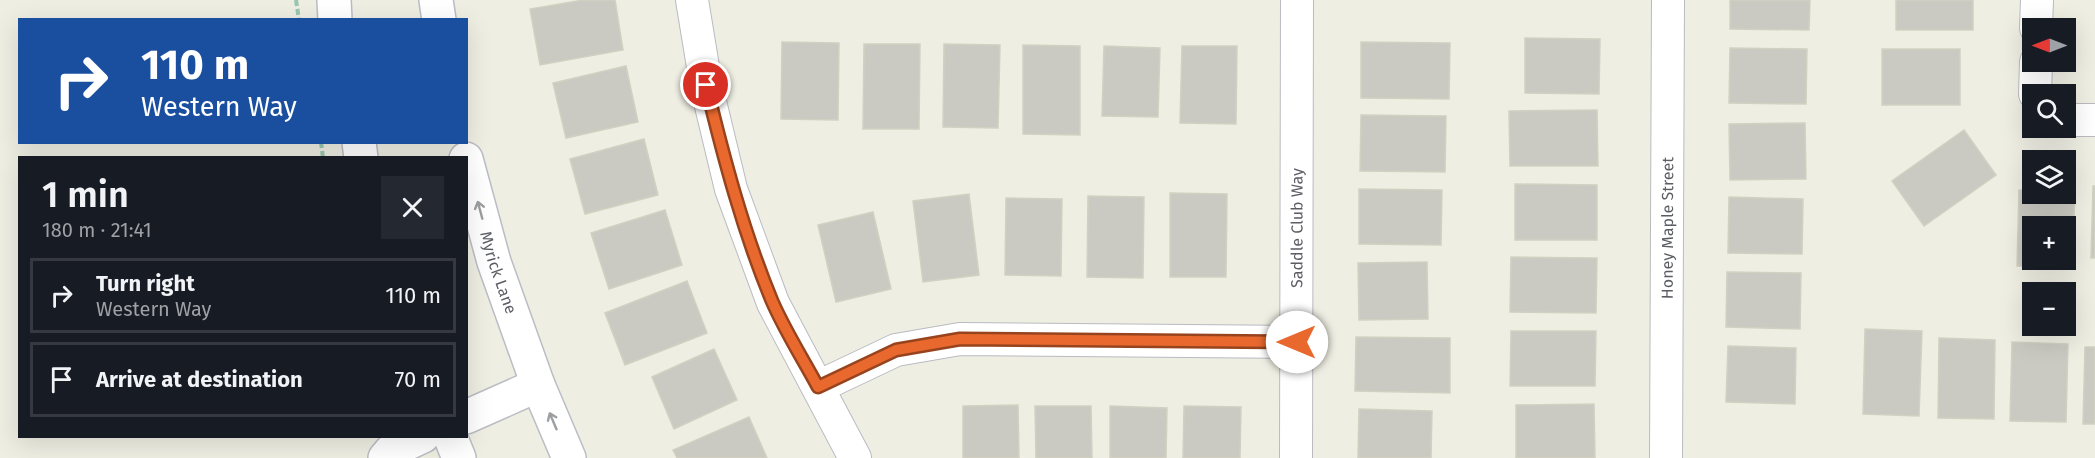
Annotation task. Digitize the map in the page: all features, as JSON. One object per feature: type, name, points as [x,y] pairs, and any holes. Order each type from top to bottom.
[{"type":"street","points":[[334,0],[335,18]]},
{"type":"street","points":[[436,0],[439,18]]},
{"type":"street","points":[[692,0],[706,85],[731,189],[773,303],[855,458]]},
{"type":"street","name":"Saddle Club Way","points":[[1296,458],[1297,0]]},
{"type":"street","name":"Honey Maple Street","points":[[1666,458],[1668,0]]},
{"type":"street","points":[[2036,18],[2037,0]]},
{"type":"street","points":[[2076,120],[2095,120]]},
{"type":"street","name":"Myrick Lane","points":[[468,165],[494,262],[538,385],[569,458]]},
{"type":"street","points":[[818,387],[896,350],[960,339],[1297,342]]},
{"type":"street","points":[[468,416],[538,385]]},
{"type":"street","points":[[383,456],[419,438]]},
{"type":"street","points":[[451,438],[459,458]]},
{"type":"path","points":[[297,0],[299,18]]},
{"type":"building","points":[[583,0],[615,0],[623,50],[540,65],[530,9]]},
{"type":"building","points":[[1730,0],[1810,0],[1809,30],[1730,29]]},
{"type":"building","points":[[1896,0],[1973,0],[1973,30],[1896,30]]},
{"type":"building","points":[[1525,38],[1600,39],[1599,94],[1525,93]]},
{"type":"building","points":[[782,42],[839,43],[838,120],[781,119]]},
{"type":"building","points":[[1361,42],[1450,43],[1449,99],[1361,98]]},
{"type":"building","points":[[864,44],[920,44],[919,129],[863,129]]},
{"type":"building","points":[[944,44],[1000,45],[998,128],[943,127]]},
{"type":"building","points":[[1023,45],[1080,46],[1080,135],[1023,134]]},
{"type":"building","points":[[1104,46],[1160,48],[1158,117],[1102,116]]},
{"type":"building","points":[[1182,46],[1237,46],[1236,124],[1180,123]]},
{"type":"building","points":[[1730,48],[1807,49],[1806,104],[1729,103]]},
{"type":"building","points":[[1882,49],[1960,49],[1960,105],[1882,105]]},
{"type":"building","points":[[626,66],[638,122],[566,138],[553,83]]},
{"type":"building","points":[[1597,110],[1598,166],[1510,166],[1509,111]]},
{"type":"building","points":[[1361,115],[1446,116],[1445,172],[1360,171]]},
{"type":"building","points":[[1805,123],[1806,179],[1730,180],[1729,124]]},
{"type":"building","points":[[1964,130],[1996,175],[1924,226],[1892,181]]},
{"type":"building","points":[[644,139],[658,195],[585,214],[570,159]]},
{"type":"building","points":[[1515,184],[1597,185],[1597,240],[1515,240]]},
{"type":"building","points":[[2093,186],[2095,186],[2095,258],[2091,258]]},
{"type":"building","points":[[1359,189],[1442,190],[1441,245],[1359,244]]},
{"type":"building","points":[[2019,190],[2022,190],[2022,204],[2074,204],[2074,216],[2022,216],[2022,266],[2017,266]]},
{"type":"building","points":[[1170,193],[1227,194],[1226,277],[1170,277]]},
{"type":"building","points":[[969,194],[979,275],[923,282],[913,201]]},
{"type":"building","points":[[1088,196],[1144,197],[1143,278],[1087,277]]},
{"type":"building","points":[[1729,197],[1803,199],[1802,254],[1728,253]]},
{"type":"building","points":[[1006,198],[1062,199],[1061,276],[1005,275]]},
{"type":"building","points":[[665,210],[682,265],[609,289],[591,233]]},
{"type":"building","points":[[873,212],[891,289],[836,302],[818,225]]},
{"type":"building","points":[[1511,257],[1597,258],[1596,313],[1510,312]]},
{"type":"building","points":[[1427,262],[1428,319],[1359,320],[1358,263]]},
{"type":"building","points":[[1727,272],[1801,273],[1800,329],[1726,327]]},
{"type":"building","points":[[687,281],[707,333],[625,365],[605,313]]},
{"type":"building","points":[[1865,329],[1922,331],[1919,416],[1863,414]]},
{"type":"building","points":[[1511,331],[1596,331],[1595,386],[1510,386]]},
{"type":"building","points":[[1356,337],[1450,338],[1450,393],[1355,391]]},
{"type":"building","points":[[1939,338],[1995,340],[1994,419],[1938,418]]},
{"type":"building","points":[[2012,342],[2068,344],[2066,422],[2010,421]]},
{"type":"building","points":[[1728,346],[1796,348],[1795,404],[1726,402]]},
{"type":"building","points":[[2085,347],[2095,347],[2095,424],[2083,424]]},
{"type":"building","points":[[714,349],[737,400],[674,429],[652,377]]},
{"type":"building","points":[[1594,404],[1595,458],[1516,458],[1516,405]]},
{"type":"building","points":[[1018,405],[1019,458],[963,458],[963,406]]},
{"type":"building","points":[[1035,406],[1091,406],[1092,458],[1036,458]]},
{"type":"building","points":[[1110,406],[1167,408],[1166,458],[1110,458]]},
{"type":"building","points":[[1184,406],[1241,407],[1240,458],[1183,458]]},
{"type":"building","points":[[1359,409],[1432,411],[1431,458],[1358,458]]},
{"type":"building","points":[[749,417],[767,458],[677,458],[673,450]]},
{"type":"route","points":[[706,85],[731,189],[773,303],[818,387],[896,350],[960,339],[1297,342]]}]
